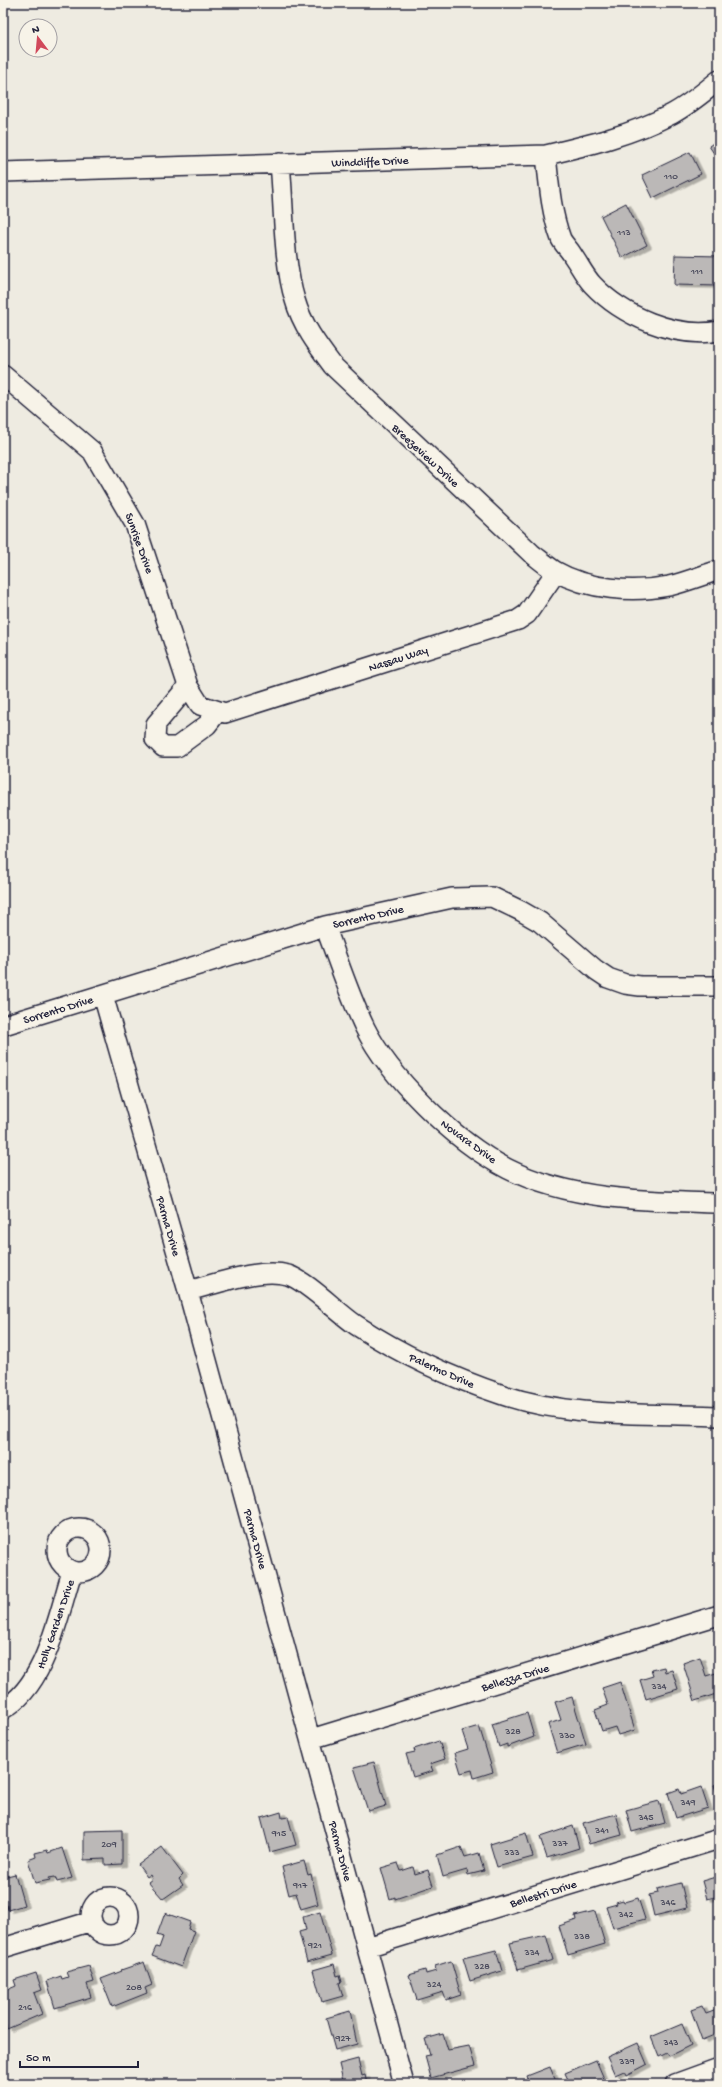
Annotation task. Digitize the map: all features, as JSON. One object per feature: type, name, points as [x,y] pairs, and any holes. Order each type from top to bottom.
[{"type":"street","name":"Windcliffe Drive","points":[[3,172],[546,155],[612,139],[635,131],[672,114],[693,101],[719,80]]},
{"type":"street","points":[[546,155],[554,216],[562,241],[581,270],[593,284],[626,311],[646,321],[690,332],[719,331]]},
{"type":"street","name":"Breezeview Drive","points":[[280,163],[288,260],[294,300],[310,334],[333,366],[531,553],[556,572],[597,586],[644,589],[669,586],[719,570]]},
{"type":"street","name":"Sunrise Drive","points":[[3,375],[92,451],[126,504],[135,524],[188,686],[200,705]]},
{"type":"street","name":"Nassau Way","points":[[200,705],[224,713],[518,620],[528,614],[556,572]]},
{"type":"street","points":[[188,686],[156,724],[155,738],[162,747],[177,746],[182,743],[207,725],[218,711]]},
{"type":"street","name":"Sorrento Drive","points":[[4,1025],[325,926],[452,898],[492,897],[540,922],[596,970],[608,978],[640,986],[719,986]]},
{"type":"street","name":"Novara Drive","points":[[325,926],[352,998],[366,1029],[380,1053],[403,1082],[437,1118],[485,1155],[508,1169],[534,1180],[589,1194],[642,1200],[719,1204]]},
{"type":"street","name":"Parma Drive","points":[[103,995],[188,1291],[404,2084]]},
{"type":"street","name":"Palermo Drive","points":[[188,1291],[255,1274],[289,1275],[300,1281],[355,1324],[384,1343],[455,1377],[504,1396],[533,1404],[570,1410],[719,1416]]},
{"type":"street","name":"Holly Garden Drive","points":[[3,1709],[24,1693],[36,1678],[43,1663],[72,1572]]},
{"type":"street","name":"Bellezza Drive","points":[[311,1739],[719,1615]]},
{"type":"street","name":"Bellestri Drive","points":[[367,1947],[719,1840]]},
{"type":"street","points":[[3,1948],[92,1921]]},
{"type":"street","points":[[675,2084],[719,2068]]},
{"type":"building","points":[[719,139],[719,161],[709,146]]},
{"type":"building","points":[[690,152],[701,174],[653,198],[642,175]]},
{"type":"building","points":[[626,203],[647,245],[622,258],[601,216]]},
{"type":"building","points":[[675,255],[719,256],[719,286],[674,285]]},
{"type":"building","points":[[700,1657],[706,1676],[719,1672],[719,1693],[695,1701],[683,1663]]},
{"type":"building","points":[[664,1667],[665,1672],[672,1670],[678,1689],[646,1699],[640,1680],[653,1676],[651,1670]]},
{"type":"building","points":[[620,1682],[635,1730],[618,1735],[615,1727],[602,1731],[595,1710],[608,1705],[602,1688]]},
{"type":"building","points":[[572,1697],[586,1744],[557,1753],[548,1724],[561,1720],[555,1702]]},
{"type":"building","points":[[527,1713],[534,1737],[507,1747],[507,1744],[499,1747],[492,1724]]},
{"type":"building","points":[[479,1726],[493,1772],[474,1778],[472,1770],[461,1773],[455,1753],[468,1749],[462,1731]]},
{"type":"building","points":[[439,1741],[445,1759],[430,1764],[433,1771],[413,1777],[406,1754],[415,1752],[414,1749]]},
{"type":"building","points":[[374,1762],[386,1806],[368,1811],[354,1767]]},
{"type":"building","points":[[719,1783],[719,1801],[714,1785]]},
{"type":"building","points":[[701,1787],[708,1808],[676,1818],[668,1793],[679,1789],[681,1794]]},
{"type":"building","points":[[659,1801],[665,1823],[632,1832],[626,1810]]},
{"type":"building","points":[[281,1812],[282,1818],[288,1817],[296,1845],[270,1852],[261,1818]]},
{"type":"building","points":[[616,1814],[622,1835],[589,1844],[583,1823]]},
{"type":"building","points":[[573,1826],[579,1848],[547,1858],[540,1837]]},
{"type":"building","points":[[122,1830],[122,1864],[105,1865],[105,1859],[84,1860],[84,1831]]},
{"type":"building","points":[[526,1833],[533,1857],[497,1867],[490,1844]]},
{"type":"building","points":[[162,1847],[183,1875],[179,1879],[183,1885],[163,1899],[148,1882],[152,1879],[150,1875],[147,1877],[138,1865]]},
{"type":"building","points":[[461,1847],[465,1857],[479,1853],[484,1871],[468,1875],[467,1870],[443,1877],[437,1855]]},
{"type":"building","points":[[62,1848],[72,1878],[57,1882],[55,1877],[49,1878],[50,1880],[35,1883],[28,1860],[36,1857],[35,1853],[47,1850],[48,1853]]},
{"type":"building","points":[[304,1861],[308,1875],[311,1874],[318,1904],[301,1909],[296,1893],[289,1895],[282,1867]]},
{"type":"building","points":[[398,1863],[401,1871],[413,1867],[415,1874],[428,1870],[433,1886],[395,1899],[395,1897],[390,1899],[381,1868]]},
{"type":"building","points":[[15,1874],[24,1905],[8,1910],[7,1905],[3,1906],[3,1877]]},
{"type":"building","points":[[719,1876],[719,1896],[707,1899],[702,1881]]},
{"type":"building","points":[[681,1883],[687,1908],[654,1916],[649,1895],[658,1893],[657,1889]]},
{"type":"building","points":[[638,1898],[645,1919],[613,1928],[606,1907],[617,1904],[616,1902],[623,1900],[624,1902]]},
{"type":"building","points":[[595,1911],[605,1944],[568,1955],[559,1926],[576,1920],[575,1916]]},
{"type":"building","points":[[320,1912],[332,1955],[307,1962],[299,1932],[306,1930],[303,1917]]},
{"type":"building","points":[[165,1913],[190,1922],[188,1929],[194,1931],[181,1967],[152,1956],[156,1947],[159,1948],[163,1937],[157,1935]]},
{"type":"building","points":[[546,1935],[553,1960],[518,1970],[510,1943]]},
{"type":"building","points":[[496,1950],[502,1971],[470,1981],[463,1958]]},
{"type":"building","points":[[451,1961],[461,1995],[446,2000],[443,1992],[417,2000],[409,1975],[425,1970],[426,1974],[436,1971],[435,1966]]},
{"type":"building","points":[[144,1962],[152,1985],[145,1988],[147,1993],[112,2007],[101,1979]]},
{"type":"building","points":[[334,1964],[337,1976],[340,1975],[342,1982],[339,1983],[343,1996],[322,2002],[313,1970]]},
{"type":"building","points":[[89,1966],[94,1982],[87,1984],[91,1997],[55,2008],[47,1981],[61,1976],[62,1979],[68,1977],[66,1972]]},
{"type":"building","points":[[36,1973],[42,1990],[34,1993],[42,2014],[7,2029],[3,2017],[3,1988],[8,1986],[9,1989],[16,1986],[14,1980]]},
{"type":"building","points":[[702,2006],[706,2014],[719,2009],[719,2033],[702,2040],[691,2010]]},
{"type":"building","points":[[350,2011],[357,2044],[335,2050],[326,2018]]},
{"type":"building","points":[[682,2024],[691,2045],[669,2056],[667,2053],[659,2057],[651,2037]]},
{"type":"building","points":[[443,2034],[448,2050],[469,2046],[475,2066],[431,2078],[425,2056],[430,2055],[425,2039]]},
{"type":"building","points":[[638,2043],[647,2064],[626,2075],[624,2071],[615,2075],[607,2057]]},
{"type":"building","points":[[358,2059],[362,2076],[365,2075],[367,2084],[332,2084],[343,2081],[339,2064]]},
{"type":"building","points":[[596,2060],[605,2081],[599,2084],[570,2084],[565,2073]]},
{"type":"building","points":[[550,2067],[557,2084],[530,2084],[527,2076]]}]
